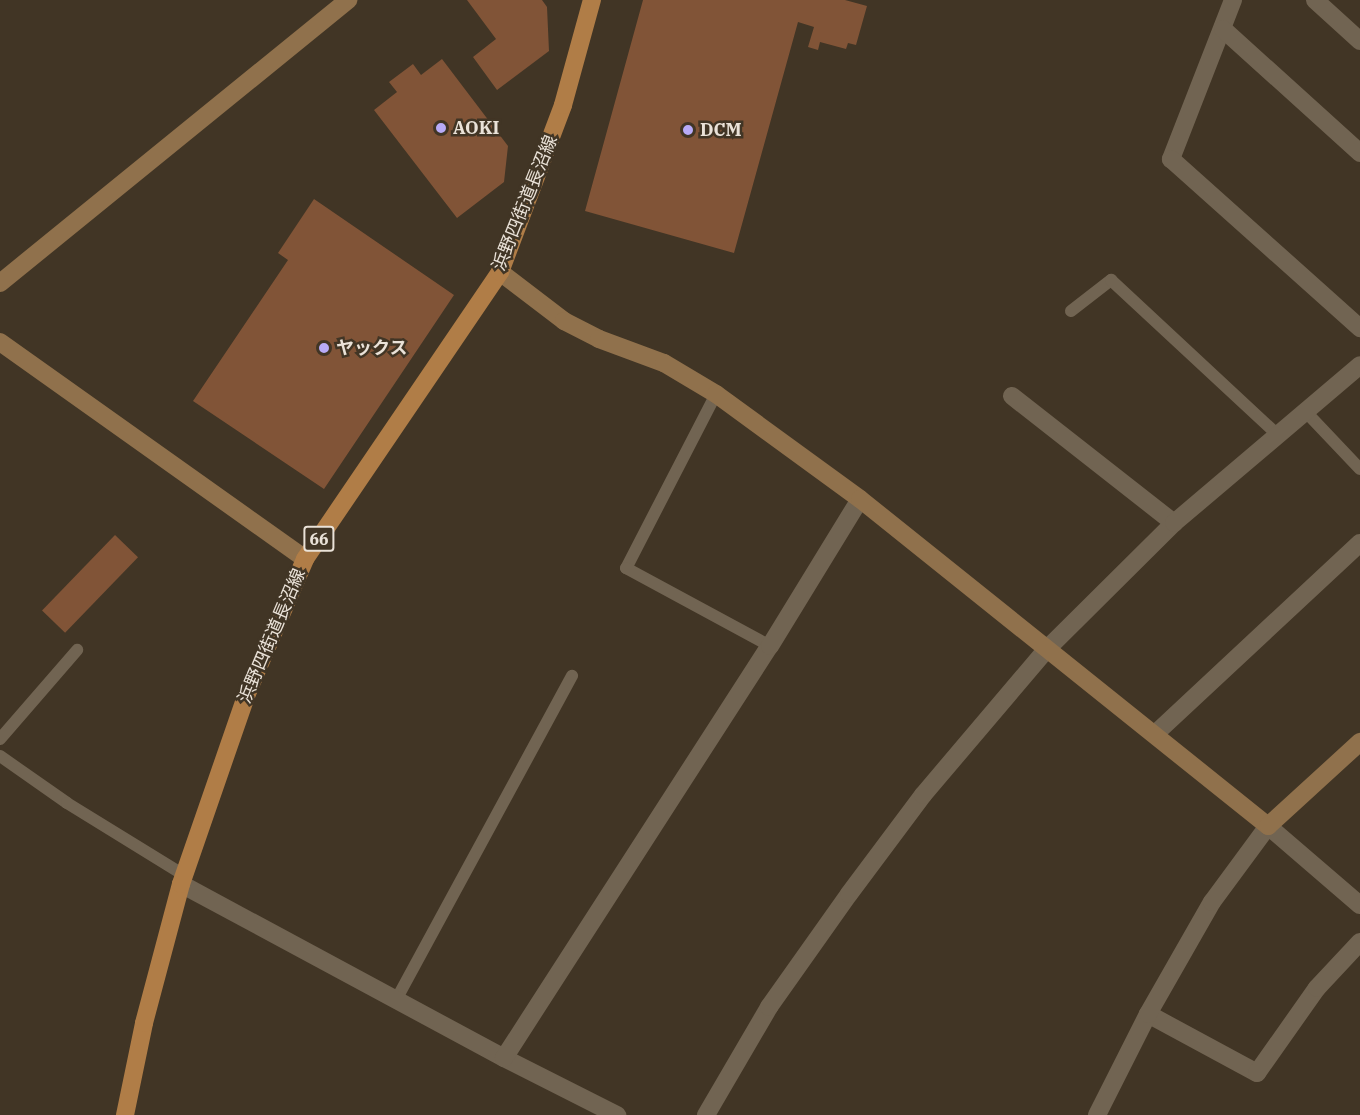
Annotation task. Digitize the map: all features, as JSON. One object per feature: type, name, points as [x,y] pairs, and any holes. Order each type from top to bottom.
[{"type":"main road","name":"浜野四街道長沼線","points":[[125,1115],[144,1023],[182,879],[248,691],[305,559],[500,272],[563,105],[592,0]]},
{"type":"street","points":[[0,283],[348,0]]},
{"type":"street","points":[[1233,0],[1171,159],[1360,328]]},
{"type":"street","points":[[1315,0],[1360,41]]},
{"type":"street","points":[[1223,29],[1360,153]]},
{"type":"street","points":[[500,272],[564,321],[599,339],[664,363],[716,394],[860,499],[1268,825],[1360,905]]},
{"type":"street","points":[[0,342],[305,559]]},
{"type":"street","points":[[706,1115],[769,1007],[849,894],[923,795],[1047,649],[1174,523],[1360,365]]},
{"type":"street","points":[[1012,396],[1174,523]]},
{"type":"street","points":[[504,1058],[770,646],[860,499]]},
{"type":"street","points":[[1155,734],[1360,543]]},
{"type":"street","points":[[1097,1115],[1148,1014],[1212,902],[1268,825],[1360,742]]},
{"type":"street","points":[[182,879],[504,1058],[588,1109],[617,1115]]},
{"type":"street","points":[[1148,1014],[1257,1073],[1317,988],[1360,942]]},
{"type":"lane","points":[[1071,311],[1111,280],[1278,435]]},
{"type":"lane","points":[[716,394],[626,568],[770,646]]},
{"type":"lane","points":[[1305,411],[1360,469]]},
{"type":"lane","points":[[0,739],[77,650]]},
{"type":"lane","points":[[396,1000],[572,676]]},
{"type":"lane","points":[[0,756],[182,879]]},
{"type":"building","points":[[467,0],[542,0],[547,7],[549,51],[497,90],[473,57],[496,39]]},
{"type":"building","name":"DCM","points":[[643,0],[845,0],[867,6],[856,45],[848,43],[846,49],[820,42],[818,50],[808,47],[814,27],[798,22],[734,253],[585,211]]},
{"type":"building","name":"AOKI","points":[[442,59],[508,146],[504,182],[457,218],[374,110],[397,92],[389,82],[413,64],[421,75]]},
{"type":"building","name":"ヤックス","points":[[314,199],[454,295],[324,489],[193,401],[288,260],[278,253]]},
{"type":"building","points":[[115,535],[138,557],[65,633],[42,611]]},
{"type":"place","name":"AOKI","points":[[441,128]]},
{"type":"place","name":"DCM","points":[[688,130]]},
{"type":"place","name":"ヤックス","points":[[324,348]]}]
